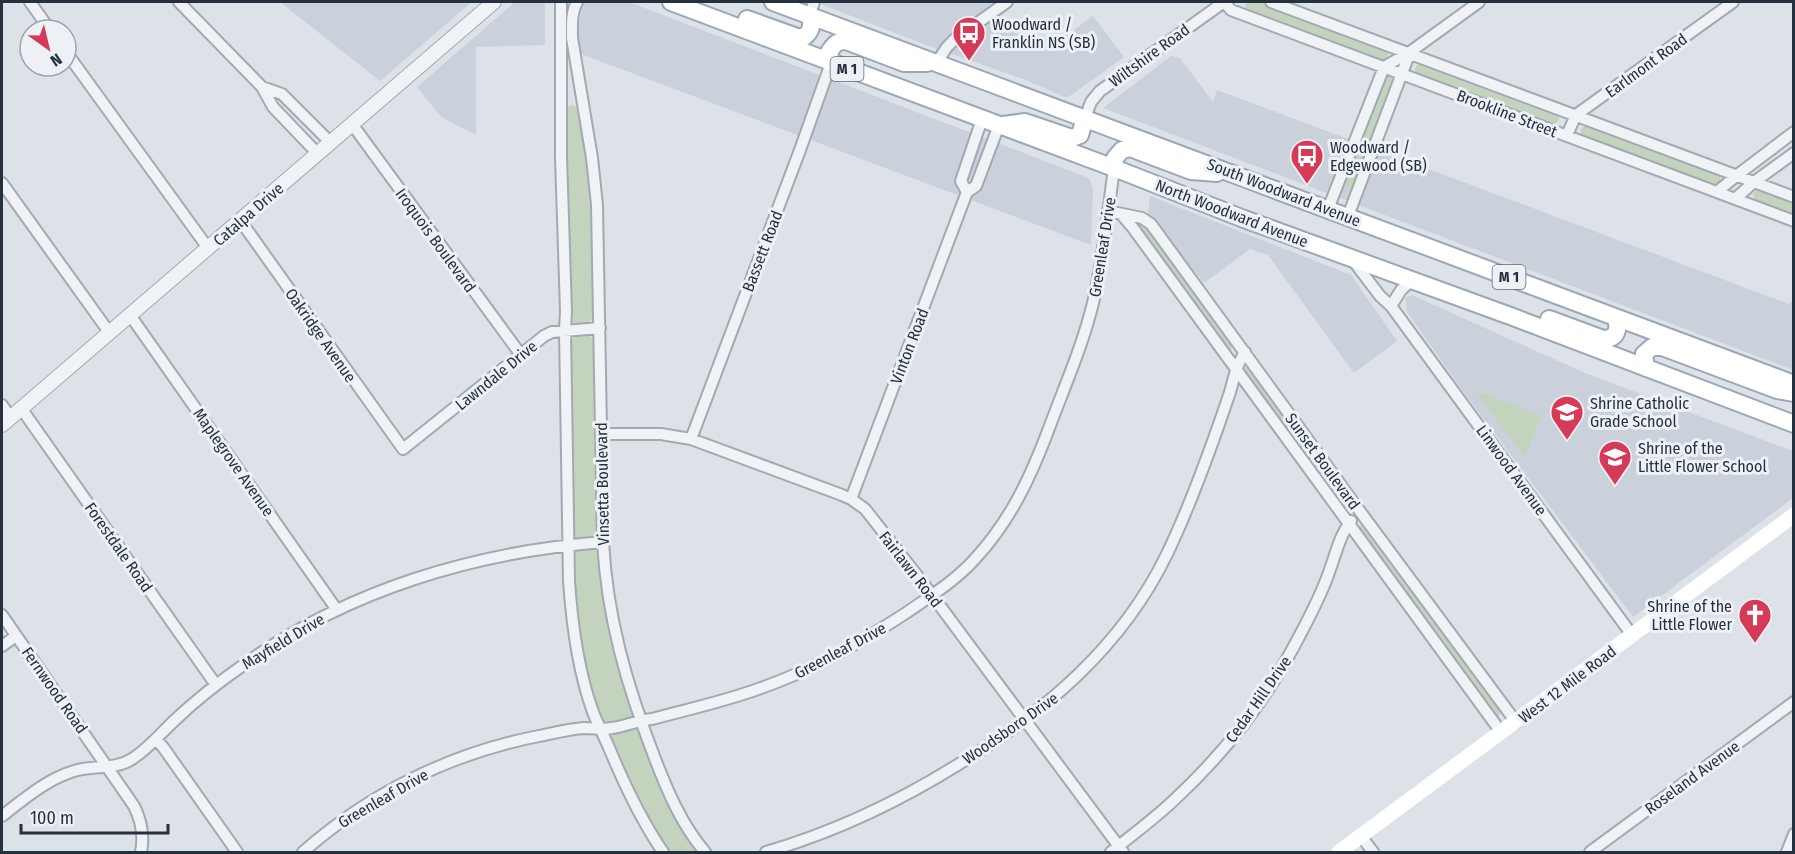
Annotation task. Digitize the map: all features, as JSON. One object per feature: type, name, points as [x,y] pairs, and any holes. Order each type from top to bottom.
[{"type":"main road","name":"North Woodward Avenue","points":[[671,2],[1794,424]]},
{"type":"main road","points":[[692,2],[702,3],[797,37],[804,37],[809,33],[812,8]]},
{"type":"main road","name":"South Woodward Avenue","points":[[773,2],[812,8],[937,62],[1794,384]]},
{"type":"main road","points":[[831,63],[829,52],[840,41],[904,63],[937,62]]},
{"type":"main road","points":[[999,125],[1025,122],[1072,138],[1080,135],[1085,117]]},
{"type":"main road","points":[[1114,168],[1114,158],[1122,150],[1130,148],[1191,171],[1233,174]]},
{"type":"main road","points":[[1513,317],[1539,315],[1603,339],[1613,337],[1618,329],[1615,317]]},
{"type":"main road","points":[[1646,368],[1644,354],[1652,348],[1662,347],[1777,390],[1794,393]]},
{"type":"main road","name":"West 12 Mile Road","points":[[1339,852],[1794,515]]},
{"type":"street","points":[[30,2],[41,18]]},
{"type":"street","points":[[178,2],[262,87],[273,107],[318,154]]},
{"type":"street","name":"Catalpa Drive","points":[[11,417],[494,2]]},
{"type":"street","name":"Vinsetta Boulevard","points":[[561,2],[570,593],[578,653],[594,714],[632,799],[663,852]]},
{"type":"street","name":"Vinsetta Boulevard","points":[[577,2],[574,7],[572,38],[592,158],[597,205],[603,542],[608,597],[622,663],[669,794],[688,829],[705,852]]},
{"type":"street","points":[[937,62],[946,47],[955,39],[1007,2]]},
{"type":"street","name":"Brookline Street","points":[[1224,2],[1231,10],[1794,221]]},
{"type":"street","name":"Wiltshire Road","points":[[1085,117],[1091,102],[1100,91],[1224,2]]},
{"type":"street","name":"Brookline Street","points":[[1271,2],[1794,197]]},
{"type":"street","points":[[1328,209],[1384,67],[1410,52],[1479,2]]},
{"type":"street","name":"Earlmont Road","points":[[1576,115],[1733,2]]},
{"type":"street","points":[[1348,216],[1410,52]]},
{"type":"street","name":"Bassett Road","points":[[691,439],[831,63]]},
{"type":"street","points":[[78,69],[208,248]]},
{"type":"street","points":[[262,87],[282,94],[331,143]]},
{"type":"street","points":[[561,98],[582,96]]},
{"type":"street","points":[[1567,135],[1576,115]]},
{"type":"street","name":"Vinton Road","points":[[967,192],[961,181],[982,119]]},
{"type":"street","name":"Iroquois Boulevard","points":[[352,124],[520,356]]},
{"type":"street","name":"Vinton Road","points":[[851,499],[967,192],[976,186],[999,125]]},
{"type":"street","points":[[1718,191],[1794,132]]},
{"type":"street","points":[[1736,198],[1794,153]]},
{"type":"street","name":"Greenleaf Drive","points":[[303,852],[359,808],[399,785],[450,762],[523,739],[585,728],[610,729],[761,689],[808,669],[883,628],[960,574],[983,550],[1012,510],[1029,478],[1086,327],[1093,302],[1114,168]]},
{"type":"street","points":[[2,183],[109,332]]},
{"type":"street","name":"Sunset Boulevard","points":[[1108,211],[1142,218],[1151,224],[1516,722]]},
{"type":"street","name":"Sunset Boulevard","points":[[1121,214],[1501,732]]},
{"type":"street","name":"Oakridge Avenue","points":[[240,220],[403,449]]},
{"type":"street","name":"Linwood Avenue","points":[[1352,259],[1380,296],[1392,306],[1632,635]]},
{"type":"street","points":[[1392,306],[1401,290],[1411,280]]},
{"type":"street","name":"Maplegrove Avenue","points":[[130,315],[337,610]]},
{"type":"street","name":"Lawndale Drive","points":[[403,449],[544,336],[565,330],[600,328]]},
{"type":"street","name":"Woodsboro Drive","points":[[766,852],[837,828],[882,808],[931,782],[1025,721],[1062,691],[1098,656],[1127,620],[1166,556],[1229,398],[1236,369],[1245,352]]},
{"type":"street","name":"Forestdale Road","points":[[2,405],[216,685]]},
{"type":"street","name":"Fairlawn Road","points":[[601,434],[661,434],[691,439],[851,499],[866,509],[1025,721],[1117,850]]},
{"type":"street","name":"Cedar Hill Drive","points":[[1117,850],[1190,784],[1237,734],[1280,671],[1302,632],[1319,597],[1348,524],[1359,510]]},
{"type":"street","name":"Mayfield Drive","points":[[2,816],[43,785],[62,775],[84,768],[120,765],[127,762],[156,740],[187,709],[216,685],[275,644],[337,610],[393,585],[437,571],[509,553],[603,542]]},
{"type":"street","name":"Fernwood Road","points":[[2,615],[124,789],[140,817],[141,852]]},
{"type":"street","points":[[2,646],[16,636]]},
{"type":"street","name":"Roseland Avenue","points":[[1590,852],[1794,702]]},
{"type":"street","points":[[156,740],[237,852]]},
{"type":"street","points":[[1787,852],[1794,834]]},
{"type":"street","points":[[1361,836],[1373,852]]},
{"type":"shaded area","points":[[280,2],[472,2],[380,81]]},
{"type":"shaded area","points":[[515,2],[545,2],[545,45],[476,47],[476,135],[441,117],[417,87]]},
{"type":"shaded area","points":[[585,2],[629,2],[1089,178],[1093,188],[1091,245],[581,54],[577,33]]},
{"type":"shaded area","points":[[815,2],[994,2],[1001,23],[1056,43],[1093,16],[1124,57],[1067,98],[1023,79]]},
{"type":"shaded area","points":[[1171,56],[1180,58],[1213,102],[1217,90],[1789,304],[1793,300],[1793,370],[1103,108]]},
{"type":"shaded area","points":[[1150,196],[1351,275],[1397,341],[1354,373],[1268,255],[1250,249],[1204,283],[1148,213]]},
{"type":"shaded area","points":[[1412,295],[1585,373],[1793,451],[1793,498],[1633,617],[1462,390],[1407,312],[1405,298]]},
{"type":"green space","points":[[1247,2],[1260,2],[1386,48],[1388,56],[1385,60],[1378,60],[1248,11],[1245,6]]},
{"type":"green space","points":[[1421,63],[1555,112],[1559,120],[1555,125],[1550,125],[1419,75],[1415,73],[1415,69]]},
{"type":"green space","points":[[1388,74],[1395,78],[1356,184],[1348,188],[1344,180],[1385,75]]},
{"type":"green space","points":[[573,105],[578,109],[584,149],[592,247],[594,312],[591,321],[582,324],[570,320],[565,110]]},
{"type":"green space","points":[[1587,124],[1718,174],[1720,182],[1711,185],[1585,137],[1581,134],[1581,129]]},
{"type":"green space","points":[[1759,189],[1793,202],[1793,216],[1755,201],[1753,193]]},
{"type":"green space","points":[[1141,224],[1150,229],[1232,343],[1232,349],[1227,351],[1136,226]]},
{"type":"green space","points":[[587,335],[594,341],[598,537],[577,541],[573,537],[569,342],[574,337]]},
{"type":"green space","points":[[1249,367],[1348,503],[1345,506],[1342,507],[1242,370]]},
{"type":"green space","points":[[1475,391],[1541,415],[1525,458]]},
{"type":"green space","points":[[1364,524],[1501,709],[1499,716],[1495,716],[1358,527]]},
{"type":"green space","points":[[594,547],[599,552],[603,597],[611,642],[634,716],[612,725],[606,724],[599,717],[589,682],[575,593],[573,554],[584,548]]},
{"type":"green space","points":[[636,726],[700,852],[666,852],[640,808],[610,738],[613,733]]},
{"type":"place","name":"Woodward / Franklin NS (SB)","points":[[969,62]]},
{"type":"place","name":"Woodward / Edgewood (SB)","points":[[1307,185]]},
{"type":"place","name":"Shrine Catholic Grade School","points":[[1567,441]]},
{"type":"place","name":"Shrine of the Little Flower School","points":[[1615,486]]},
{"type":"place","name":"Shrine of the Little Flower","points":[[1755,644]]}]
